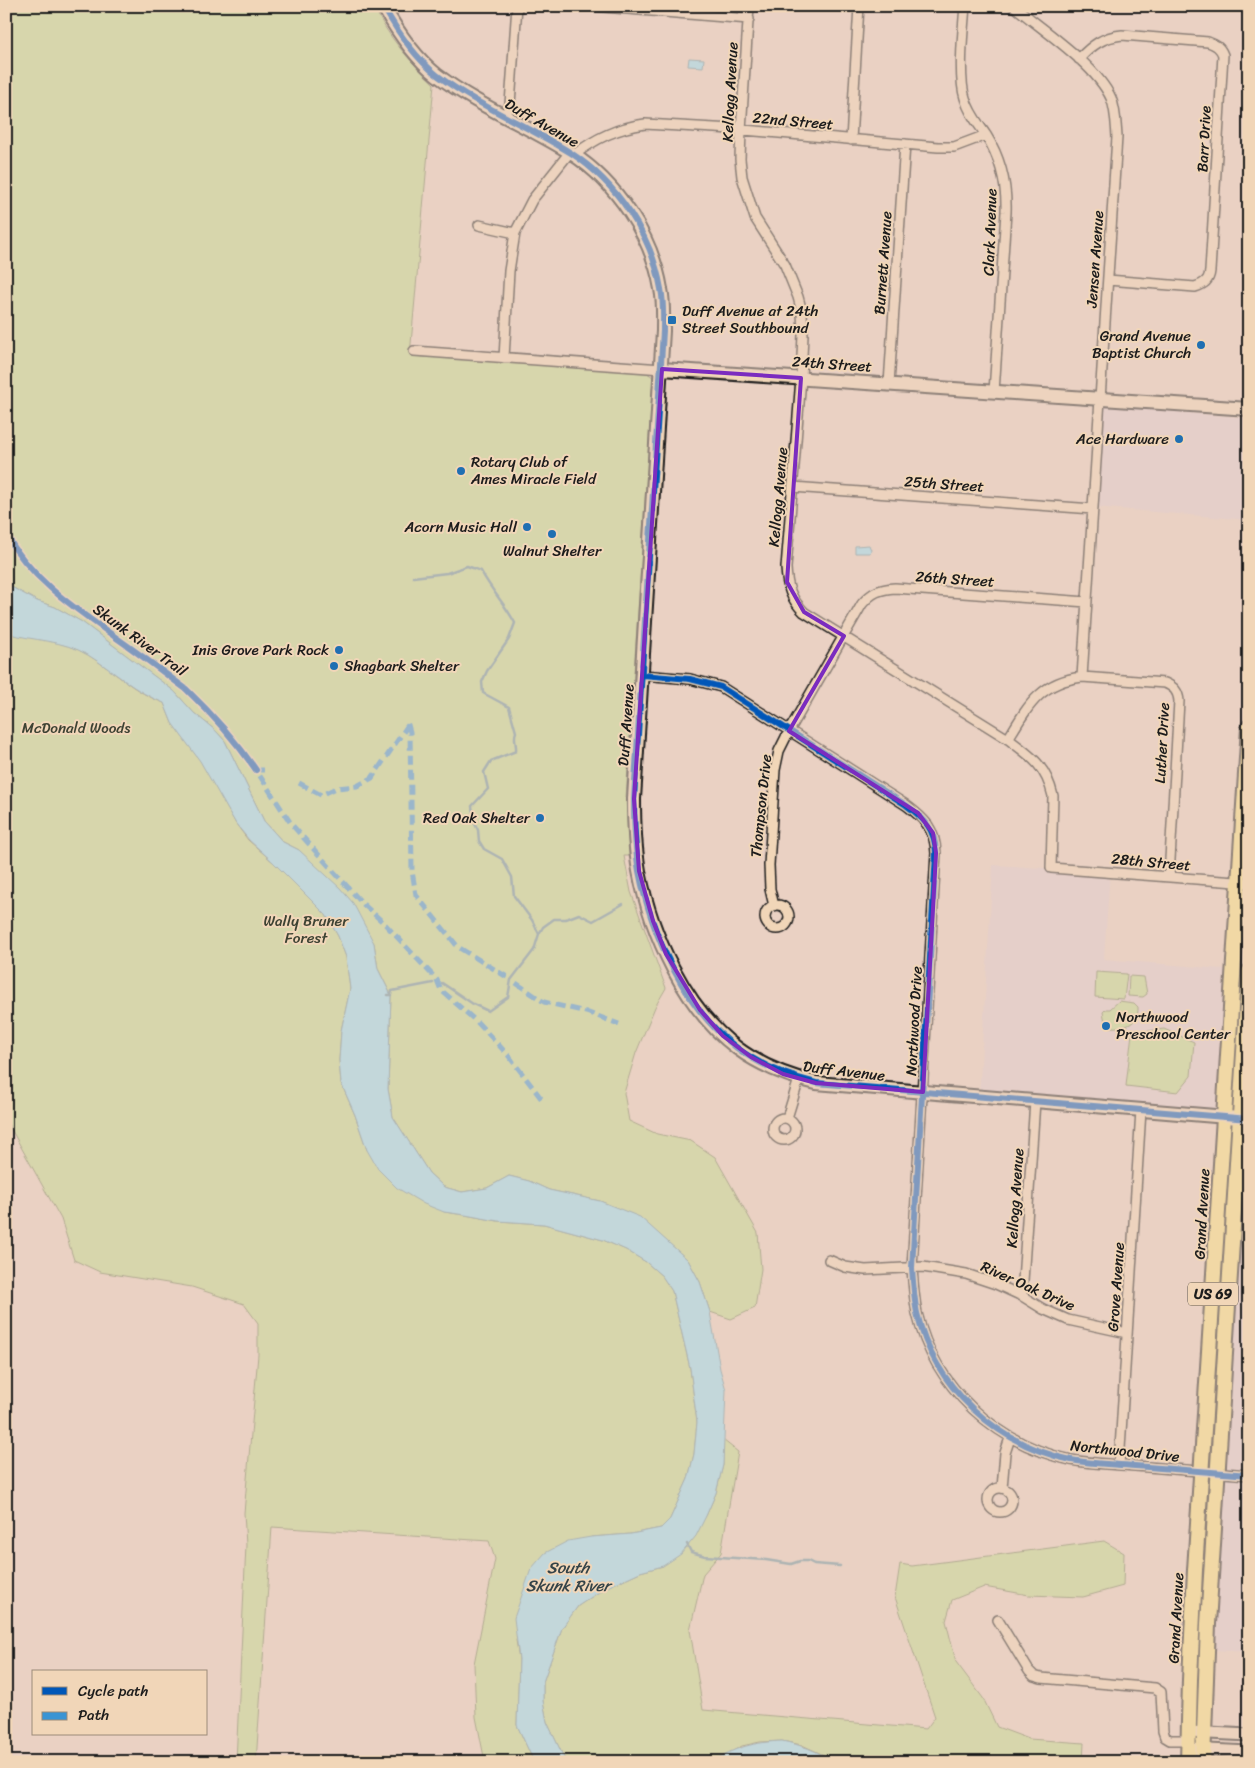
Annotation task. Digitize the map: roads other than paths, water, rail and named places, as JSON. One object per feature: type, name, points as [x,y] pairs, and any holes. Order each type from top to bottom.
[{"type":"main road","name":"Duff Avenue","points":[[383,6],[405,41],[436,74],[460,91],[572,154],[604,180],[620,197],[636,221],[657,272],[662,290],[662,369],[634,799],[635,836],[639,871],[646,900],[658,934],[666,954],[686,990],[700,1010],[736,1048],[766,1066],[799,1079],[816,1083],[1244,1118]]},
{"type":"main road","name":"24th Street","points":[[662,369],[1249,409]]},
{"type":"main road","name":"Grand Avenue","points":[[1189,1746],[1193,1605],[1224,1117],[1244,883],[1249,727]]},
{"type":"main road","name":"Grand Avenue","points":[[1203,1756],[1208,1624],[1217,1473],[1244,1118],[1249,972]]},
{"type":"street","points":[[505,116],[510,104],[517,6]]},
{"type":"street","points":[[591,6],[749,19]]},
{"type":"street","name":"Kellogg Avenue","points":[[749,6],[741,130],[740,159],[742,177],[755,218],[785,265],[802,312],[801,378],[786,568],[790,593],[804,612],[1008,739],[1040,765],[1050,785],[1054,807],[1051,868]]},
{"type":"street","points":[[851,140],[859,6]]},
{"type":"street","name":"Clark Avenue","points":[[965,6],[961,81],[964,96],[969,110],[986,135],[1000,163],[1007,198],[994,392]]},
{"type":"street","name":"Clark Avenue","points":[[964,25],[971,6]]},
{"type":"street","name":"Jensen Avenue","points":[[1014,6],[1094,72],[1112,100],[1115,114],[1117,136],[1082,677]]},
{"type":"street","name":"Barr Drive","points":[[1079,59],[1099,40],[1110,36],[1122,35],[1208,42],[1215,44],[1223,55],[1210,271],[1207,281],[1195,287],[1108,280]]},
{"type":"street","name":"22nd Street","points":[[504,358],[510,271],[515,233],[532,200],[572,154],[595,139],[631,126],[660,124],[938,148],[954,147],[986,135]]},
{"type":"street","name":"Burnett Avenue","points":[[889,384],[905,144]]},
{"type":"street","points":[[478,225],[515,233]]},
{"type":"street","name":"24th Street","points":[[414,351],[662,369]]},
{"type":"street","name":"25th Street","points":[[793,487],[1093,509]]},
{"type":"street","name":"26th Street","points":[[844,636],[862,604],[875,592],[884,588],[1087,602]]},
{"type":"street","name":"Thompson Drive","points":[[774,906],[770,888],[769,865],[775,770],[779,751],[844,636]]},
{"type":"street","name":"Northwood Drive","points":[[642,675],[690,678],[721,687],[918,814],[933,833],[936,853],[912,1268],[917,1313],[937,1363],[955,1391],[992,1426],[1010,1438],[1027,1446],[1070,1460],[1249,1475]]},
{"type":"street","name":"Luther Drive","points":[[1008,739],[1027,708],[1044,690],[1070,678],[1082,677],[1165,683],[1173,686],[1178,693],[1179,701],[1168,877]]},
{"type":"street","name":"28th Street","points":[[1051,868],[1244,883]]},
{"type":"street","points":[[787,1118],[799,1079]]},
{"type":"street","name":"Kellogg Avenue","points":[[1022,1296],[1035,1101]]},
{"type":"street","name":"Grove Avenue","points":[[1118,1465],[1141,1110]]},
{"type":"street","name":"River Oak Drive","points":[[829,1260],[845,1267],[865,1270],[922,1267],[966,1274],[996,1284],[1068,1320],[1127,1334]]},
{"type":"street","points":[[1002,1488],[1005,1453],[1010,1438]]},
{"type":"street","points":[[998,1620],[1029,1671],[1034,1676],[1155,1688],[1161,1692],[1165,1738],[1189,1746],[1203,1756],[1249,1752]]},
{"type":"street","points":[[1189,1746],[1204,1732],[1249,1735]]},
{"type":"water","points":[[689,58],[704,59],[703,67],[688,66]]},
{"type":"water","points":[[869,545],[870,553],[855,553],[855,546]]},
{"type":"water","name":"South Skunk River","points":[[6,584],[82,622],[174,691],[194,713],[225,741],[264,821],[283,842],[299,850],[340,888],[353,903],[374,943],[378,969],[391,995],[388,1089],[393,1117],[429,1173],[444,1187],[462,1192],[487,1188],[509,1176],[529,1181],[549,1190],[600,1201],[640,1217],[688,1260],[700,1282],[710,1312],[720,1369],[726,1390],[723,1465],[716,1493],[696,1536],[681,1554],[663,1566],[640,1572],[605,1588],[578,1606],[562,1628],[543,1682],[543,1701],[547,1722],[566,1762],[534,1762],[517,1725],[519,1659],[514,1618],[531,1569],[545,1553],[568,1541],[631,1534],[661,1528],[670,1519],[688,1479],[694,1454],[697,1422],[690,1368],[672,1291],[662,1276],[646,1262],[626,1250],[603,1240],[544,1224],[498,1221],[444,1212],[424,1204],[397,1188],[378,1169],[367,1150],[341,1083],[339,1060],[341,1031],[350,989],[346,957],[338,936],[326,915],[249,840],[236,824],[200,761],[172,723],[164,703],[125,681],[88,655],[69,646],[6,633]]},
{"type":"water","points":[[782,1741],[808,1748],[832,1762],[712,1762],[746,1746]]},
{"type":"waterway","points":[[413,577],[447,573],[467,566],[481,571],[515,623],[509,639],[487,671],[482,682],[483,693],[509,707],[516,732],[516,751],[491,761],[484,772],[488,789],[472,806],[479,841],[484,849],[502,859],[512,877],[514,896],[532,920],[539,934],[534,950],[511,980],[508,997],[488,1011],[473,1004],[442,983]]},
{"type":"waterway","points":[[539,934],[543,927],[554,919],[566,919],[579,914],[593,921],[623,904]]},
{"type":"waterway","points":[[388,995],[391,995],[392,991],[433,983]]},
{"type":"waterway","points":[[687,1544],[691,1552],[705,1556],[766,1560],[791,1564],[808,1561],[814,1564],[840,1566]]},
{"type":"place","name":"Duff Avenue at 24th Street Southbound","points":[[672,320]]},
{"type":"place","name":"Grand Avenue Baptist Church","points":[[1201,345]]},
{"type":"place","name":"Ace Hardware","points":[[1179,439]]},
{"type":"place","name":"Rotary Club of Ames Miracle Field","points":[[461,471]]},
{"type":"place","name":"Acorn Music Hall","points":[[527,527]]},
{"type":"place","name":"Walnut Shelter","points":[[552,534]]},
{"type":"place","name":"Inis Grove Park Rock","points":[[339,650]]},
{"type":"place","name":"Shagbark Shelter","points":[[334,666]]},
{"type":"place","name":"Red Oak Shelter","points":[[540,818]]},
{"type":"place","name":"Northwood Preschool Center","points":[[1106,1026]]},
{"type":"park label","name":"McDonald Woods","points":[[76,728]]},
{"type":"park label","name":"Wally Bruner Forest","points":[[306,930]]}]
